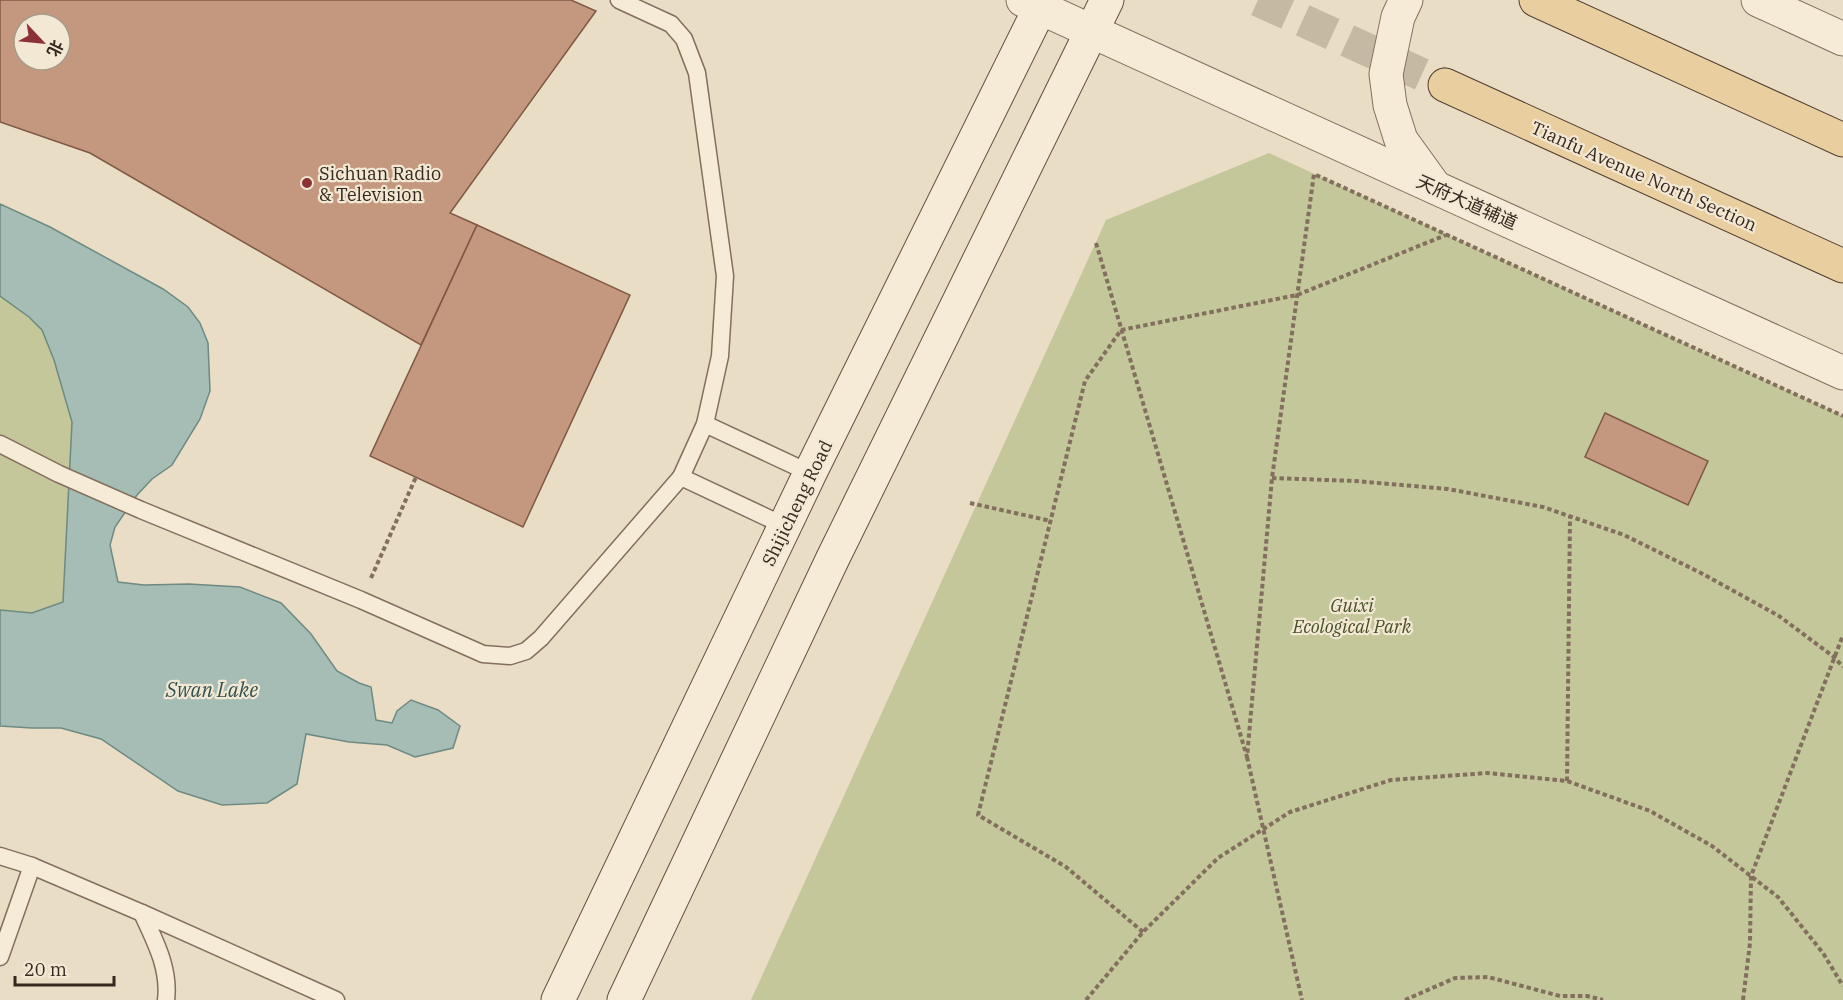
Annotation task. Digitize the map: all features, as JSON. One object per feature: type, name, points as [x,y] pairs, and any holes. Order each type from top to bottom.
[{"type":"main road","points":[[624,1000],[832,560],[1107,0]]},
{"type":"main road","points":[[1406,0],[1398,17],[1386,74],[1390,105],[1401,140],[1436,188]]},
{"type":"main road","points":[[1536,0],[1843,140]]},
{"type":"main road","points":[[1758,0],[1843,39]]},
{"type":"main road","name":"天府大道辅道","points":[[1038,2],[1091,31],[1843,373]]},
{"type":"main road","name":"Shijicheng Road","points":[[558,1000],[1038,2]]},
{"type":"main road","name":"Tianfu Avenue North Section","points":[[1445,85],[1843,266]]},
{"type":"lane","points":[[0,444],[59,474],[141,510],[361,600],[483,654],[510,656],[526,651],[541,638],[681,477],[705,424],[720,356],[724,276],[697,73],[684,39],[670,24],[619,0]]},
{"type":"lane","points":[[705,424],[810,473]]},
{"type":"lane","points":[[681,477],[785,526]]},
{"type":"lane","points":[[0,856],[32,866],[142,913],[336,1000]]},
{"type":"lane","points":[[0,957],[32,866]]},
{"type":"lane","points":[[142,913],[162,956],[166,1000]]},
{"type":"path","points":[[1247,757],[1272,478],[1314,174],[1843,416]]},
{"type":"path","points":[[1143,932],[1066,867],[978,815],[1085,381],[1121,330],[1298,295],[1446,234]]},
{"type":"path","points":[[1096,243],[1247,757],[1302,1000]]},
{"type":"path","points":[[361,600],[416,477]]},
{"type":"path","points":[[1272,478],[1448,489],[1543,507],[1624,535],[1701,573],[1779,616],[1834,657],[1843,667]]},
{"type":"path","points":[[970,503],[1051,521]]},
{"type":"path","points":[[1567,781],[1570,516]]},
{"type":"path","points":[[1743,1000],[1750,943],[1751,876],[1843,635]]},
{"type":"path","points":[[1086,1000],[1143,932],[1218,858],[1290,812],[1391,780],[1487,773],[1567,781],[1650,811],[1712,846],[1778,897],[1823,953],[1843,986]]},
{"type":"path","points":[[1405,1000],[1455,978],[1488,977],[1560,996],[1587,996],[1603,1000]]},
{"type":"green space","name":"Guixi Ecological Park","points":[[1269,153],[1843,416],[1843,1000],[751,1000],[1106,220]]},
{"type":"green space","points":[[0,296],[29,317],[42,330],[54,360],[72,422],[63,603],[32,613],[0,610]]},
{"type":"water","name":"Swan Lake","points":[[0,204],[50,227],[163,289],[188,307],[200,323],[208,343],[210,391],[200,419],[172,465],[152,479],[137,495],[115,527],[110,545],[118,582],[144,585],[189,584],[240,587],[281,603],[311,634],[337,671],[371,687],[376,720],[392,723],[397,711],[411,700],[438,710],[460,726],[453,748],[415,757],[387,745],[349,742],[306,734],[297,784],[267,803],[222,805],[178,791],[101,739],[61,728],[0,726],[0,610],[32,613],[63,602],[72,422],[54,360],[42,330],[29,317],[0,296]]},
{"type":"building","name":"Sichuan Radio & Television","points":[[0,0],[571,0],[596,11],[450,213],[477,225],[421,345],[90,153],[0,122]]},
{"type":"building","points":[[477,225],[630,295],[523,527],[370,456]]},
{"type":"building","points":[[1605,413],[1708,461],[1688,505],[1585,457]]},
{"type":"tunnel","points":[[1258,0],[1445,85]]},
{"type":"place","name":"Sichuan Radio & Television","points":[[307,183]]}]
